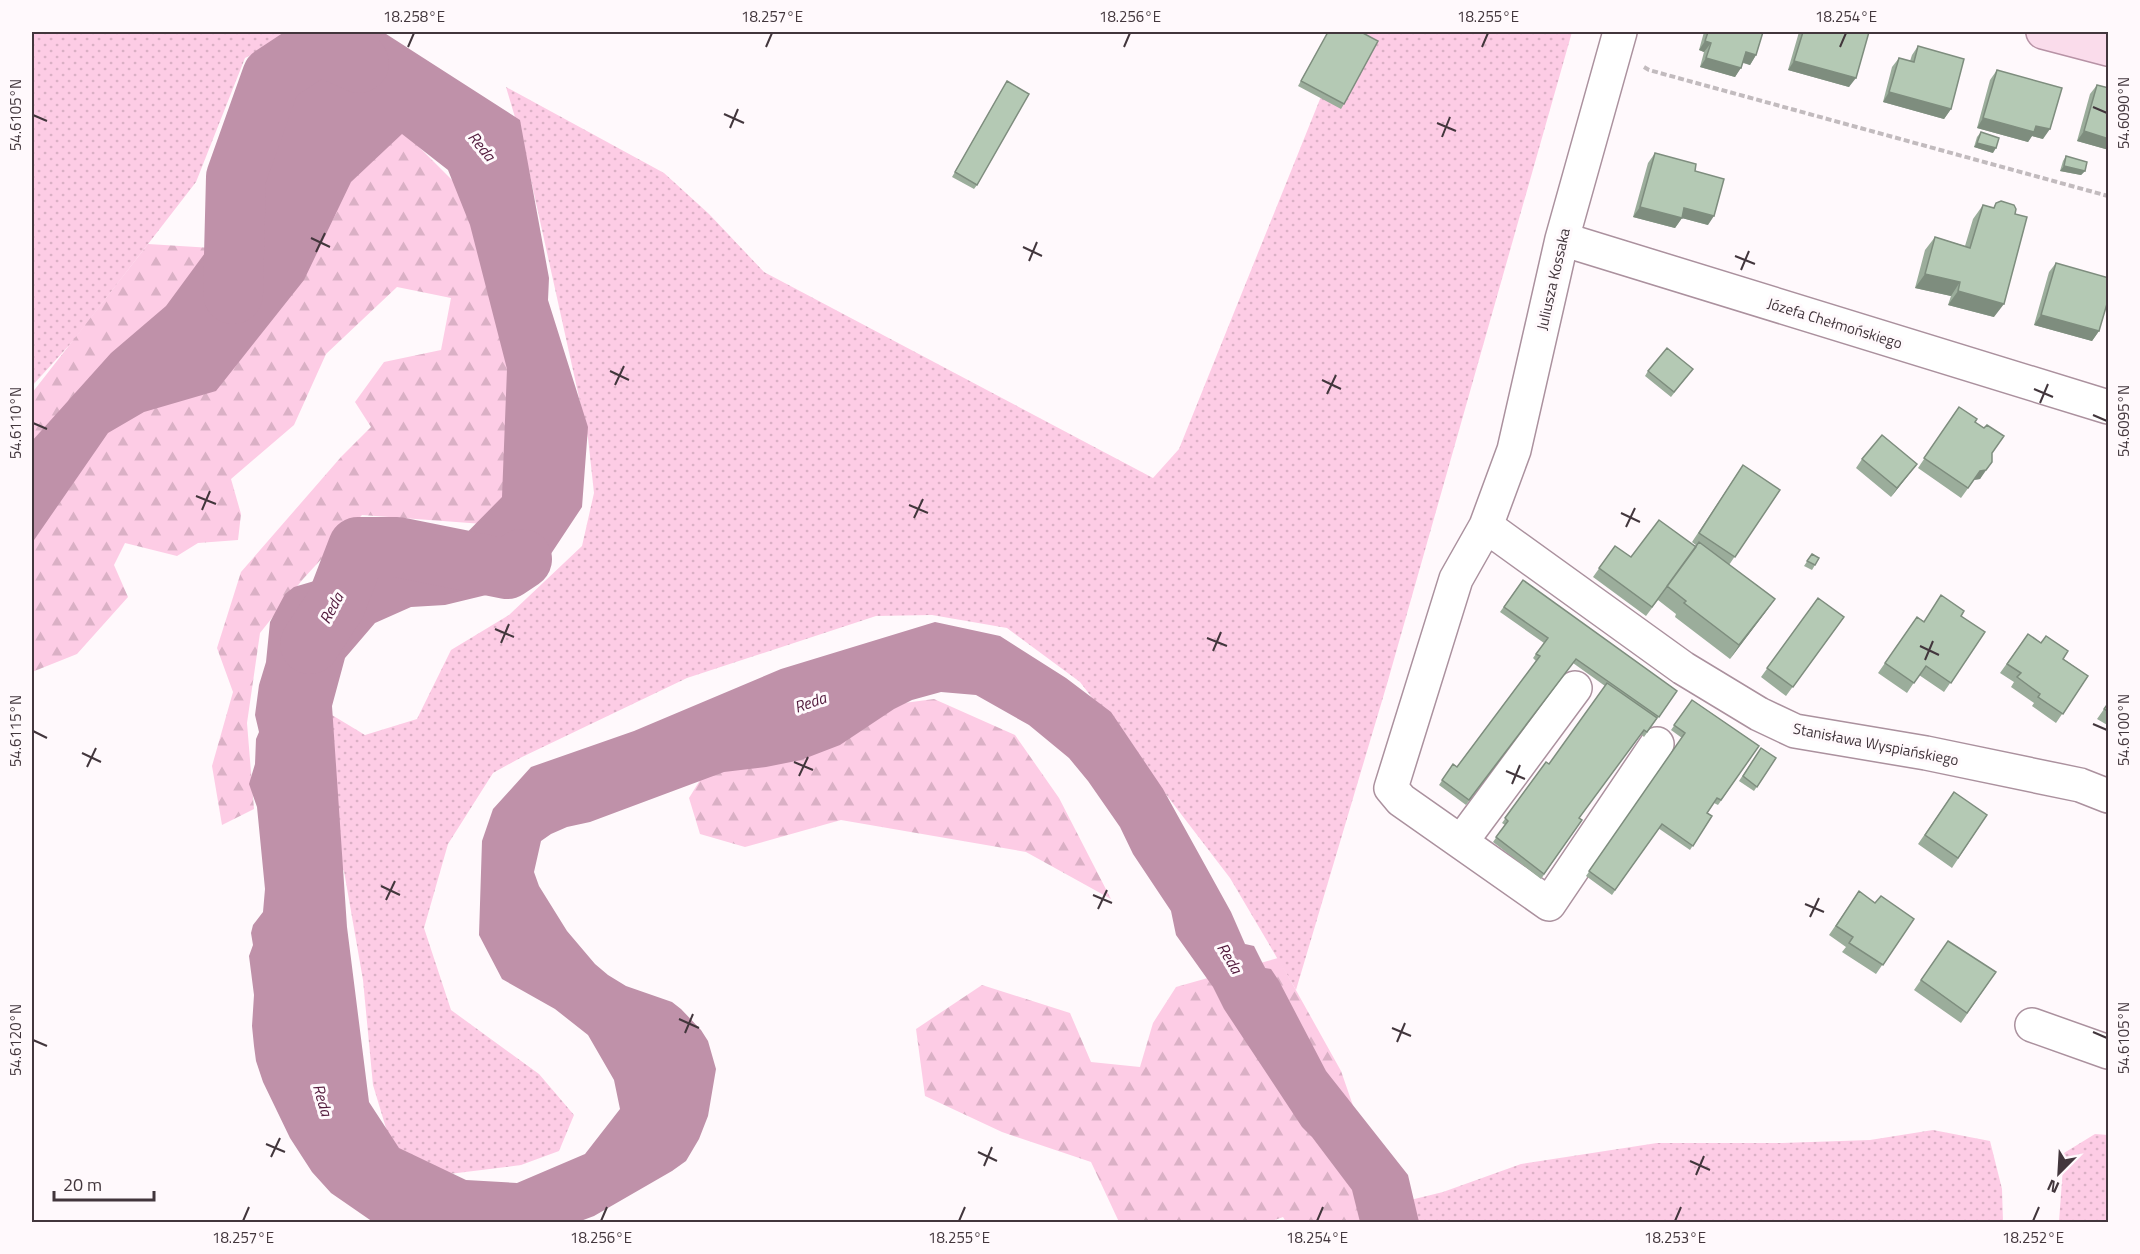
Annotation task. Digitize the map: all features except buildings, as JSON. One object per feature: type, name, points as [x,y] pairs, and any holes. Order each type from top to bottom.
[{"type":"main road","points":[[2043,32],[2109,49]]},
{"type":"street","name":"Juliusza Kossaka","points":[[1461,842],[1401,800],[1391,788],[1456,579],[1486,526],[1514,450],[1562,239],[1618,39]]},
{"type":"street","name":"Józefa Chełmońskiego","points":[[1562,239],[2109,407]]},
{"type":"street","name":"Stanisława Wyspiańskiego","points":[[1486,526],[1683,668],[1759,714],[1795,731],[1948,757],[2080,785],[2109,796]]},
{"type":"street","points":[[1575,688],[1461,842],[1549,904],[1657,744]]},
{"type":"street","points":[[2032,1025],[2109,1052]]},
{"type":"path","points":[[1618,39],[1649,70],[2109,196]]},
{"type":"green space","points":[[32,32],[296,32],[245,58],[196,182],[73,341],[32,386]]},
{"type":"green space","points":[[1347,32],[1572,32],[1387,684],[1296,990],[1230,878],[1080,682],[1007,628],[932,615],[876,616],[687,678],[493,773],[448,844],[424,928],[451,1010],[539,1074],[574,1115],[559,1151],[521,1165],[441,1175],[395,1158],[373,1085],[363,980],[344,871],[319,832],[327,712],[365,735],[417,719],[451,650],[509,615],[582,546],[594,493],[588,438],[523,144],[506,87],[664,173],[709,214],[764,272],[1153,478],[1179,449]]},
{"type":"green space","points":[[287,100],[385,113],[504,232],[511,526],[362,515],[303,579],[260,633],[247,723],[254,809],[222,825],[212,766],[233,692],[217,648],[241,572],[341,457],[371,427],[355,402],[384,362],[441,350],[451,298],[397,287],[326,354],[294,425],[231,479],[241,514],[238,540],[198,543],[177,556],[125,543],[114,565],[128,597],[77,654],[32,672],[32,393],[148,244],[260,251],[274,210],[257,165]]},
{"type":"green space","points":[[934,699],[1015,735],[1059,798],[1111,899],[1026,852],[841,820],[745,847],[700,834],[689,798],[710,764],[874,707]]},
{"type":"green space","points":[[1278,958],[1341,1071],[1375,1169],[1398,1222],[1286,1222],[1283,1217],[1269,1222],[1119,1222],[1091,1162],[1002,1132],[925,1096],[916,1029],[982,985],[1070,1013],[1091,1062],[1140,1067],[1153,1023],[1176,987]]},
{"type":"green space","points":[[1933,1130],[1990,1141],[2002,1189],[2003,1222],[1398,1222],[1394,1204],[1443,1192],[1521,1164],[1657,1143],[1870,1140]]},
{"type":"green space","points":[[2095,1134],[2108,1135],[2108,1222],[2059,1222],[2064,1153]]},
{"type":"water","points":[[312,32],[383,32],[520,120],[549,278],[548,300],[588,427],[582,507],[531,584],[445,605],[411,607],[375,623],[345,658],[332,706],[347,927],[369,1102],[399,1148],[466,1180],[517,1183],[585,1154],[620,1109],[614,1080],[588,1035],[555,1009],[502,979],[479,935],[482,841],[493,809],[531,767],[634,731],[781,669],[935,622],[1000,636],[1066,678],[1111,712],[1163,789],[1231,912],[1245,944],[1254,946],[1265,968],[1271,969],[1279,981],[1326,1071],[1408,1175],[1419,1222],[1360,1222],[1352,1190],[1302,1127],[1224,1009],[1213,987],[1176,935],[1171,911],[1133,854],[1120,827],[1069,758],[1029,725],[976,695],[941,692],[912,700],[894,709],[840,745],[801,760],[724,772],[590,822],[567,827],[541,841],[534,872],[539,886],[567,931],[595,964],[608,975],[626,986],[672,1002],[701,1030],[708,1041],[716,1069],[708,1116],[699,1139],[686,1161],[594,1216],[578,1222],[373,1222],[331,1193],[312,1172],[290,1138],[263,1082],[256,1061],[252,1026],[254,995],[249,956],[253,945],[251,933],[253,925],[263,912],[265,889],[257,807],[249,784],[255,764],[256,739],[259,732],[255,715],[259,685],[266,662],[270,622],[285,594],[294,587],[372,564],[436,564],[502,497],[507,369],[470,225],[448,170],[402,134],[351,182],[304,280],[216,391],[144,412],[108,433],[32,543],[32,441],[111,353],[166,306],[252,189],[290,59]]},
{"type":"waterway","name":"Reda","points":[[233,294],[236,177],[272,76],[319,45],[359,63]]},
{"type":"waterway","name":"Reda","points":[[310,644],[336,604],[358,547],[397,547],[507,569],[522,559]]}]
